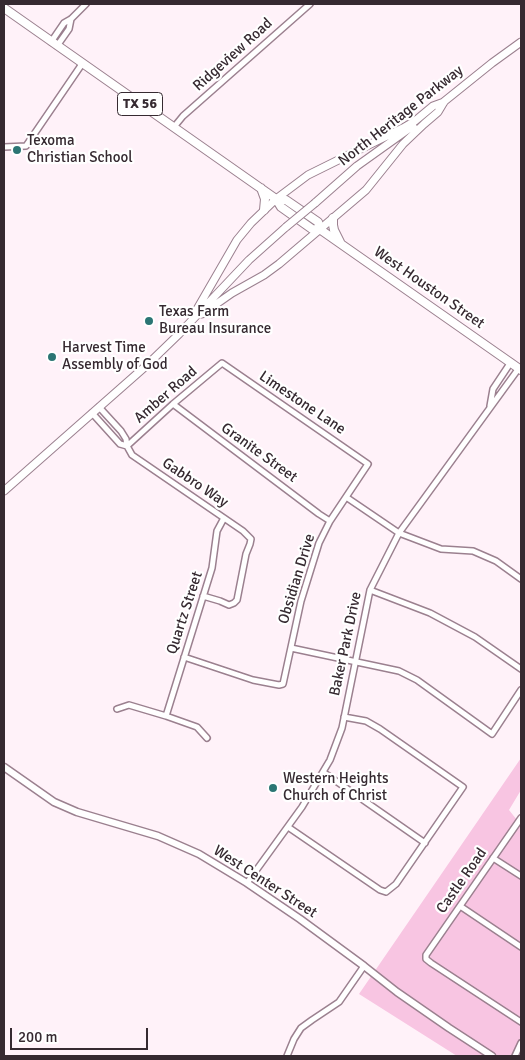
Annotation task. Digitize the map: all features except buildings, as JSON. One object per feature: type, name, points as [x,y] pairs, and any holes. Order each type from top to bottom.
[{"type":"main road","name":"West Houston Street","points":[[4,8],[261,188],[276,199],[281,207],[312,229],[321,230],[520,369]]},
{"type":"main road","name":"North Heritage Parkway","points":[[179,334],[248,260],[357,166],[421,120],[492,62],[521,42]]},
{"type":"main road","points":[[179,334],[200,306],[237,240],[251,223],[276,199],[308,175],[403,128],[433,106],[444,102]]},
{"type":"main road","points":[[4,491],[203,313],[279,264],[321,230],[366,190],[403,144],[438,112],[444,102]]},
{"type":"main road","points":[[261,188],[265,200],[264,210]]},
{"type":"main road","points":[[334,218],[334,230],[341,244]]},
{"type":"street","points":[[54,44],[69,28],[71,19],[86,4]]},
{"type":"street","name":"Ridgeview Road","points":[[174,127],[183,116],[310,4]]},
{"type":"street","points":[[4,147],[26,146],[82,64]]},
{"type":"street","points":[[490,407],[493,388],[511,362]]},
{"type":"street","name":"Amber Road","points":[[127,446],[222,363]]},
{"type":"street","name":"Limestone Lane","points":[[222,363],[368,464]]},
{"type":"street","name":"Baker Park Drive","points":[[247,883],[302,808],[330,760],[342,728],[370,590],[399,533],[490,407],[520,369]]},
{"type":"street","name":"Granite Street","points":[[173,404],[319,514],[330,520]]},
{"type":"street","name":"Gabbro Way","points":[[99,407],[126,439],[127,446],[132,455],[243,531],[251,539],[246,554],[237,600],[234,604],[228,605],[203,596]]},
{"type":"street","name":"Gabbro Way","points":[[92,413],[120,444],[127,446]]},
{"type":"street","name":"Obsidian Drive","points":[[184,658],[253,680],[279,685],[283,684],[301,601],[319,543],[330,520],[368,464]]},
{"type":"street","points":[[346,497],[399,533],[440,548],[473,551],[496,561],[521,579]]},
{"type":"street","name":"Quartz Street","points":[[166,716],[212,568],[217,531],[224,518]]},
{"type":"street","points":[[370,590],[430,613],[475,637],[521,669]]},
{"type":"street","points":[[291,648],[399,670],[492,734],[521,690]]},
{"type":"street","points":[[117,709],[130,705],[166,716],[197,727],[207,738]]},
{"type":"street","points":[[288,827],[380,890],[386,892],[396,884],[463,787],[372,724],[344,717]]},
{"type":"street","name":"West Center Street","points":[[4,767],[54,802],[77,812],[158,836],[199,854],[247,883],[364,966],[397,992],[492,1056]]},
{"type":"street","points":[[323,772],[425,842]]},
{"type":"street","name":"Castle Road","points":[[521,818],[426,955],[426,959],[431,964],[521,1022]]},
{"type":"street","points":[[493,858],[521,876]]},
{"type":"street","points":[[460,906],[521,948]]},
{"type":"street","points":[[287,1056],[301,1028],[339,1002],[364,966]]},
{"type":"street","points":[[515,1056],[521,1043]]},
{"type":"shaded area","points":[[521,758],[521,790],[509,810],[521,825],[521,1056],[457,1056],[359,994]]},
{"type":"place","name":"Texoma Christian School","points":[[17,150]]},
{"type":"place","name":"Texas Farm Bureau Insurance","points":[[149,321]]},
{"type":"place","name":"Harvest Time Assembly of God","points":[[52,357]]},
{"type":"place","name":"Western Heights Church of Christ","points":[[273,788]]}]
